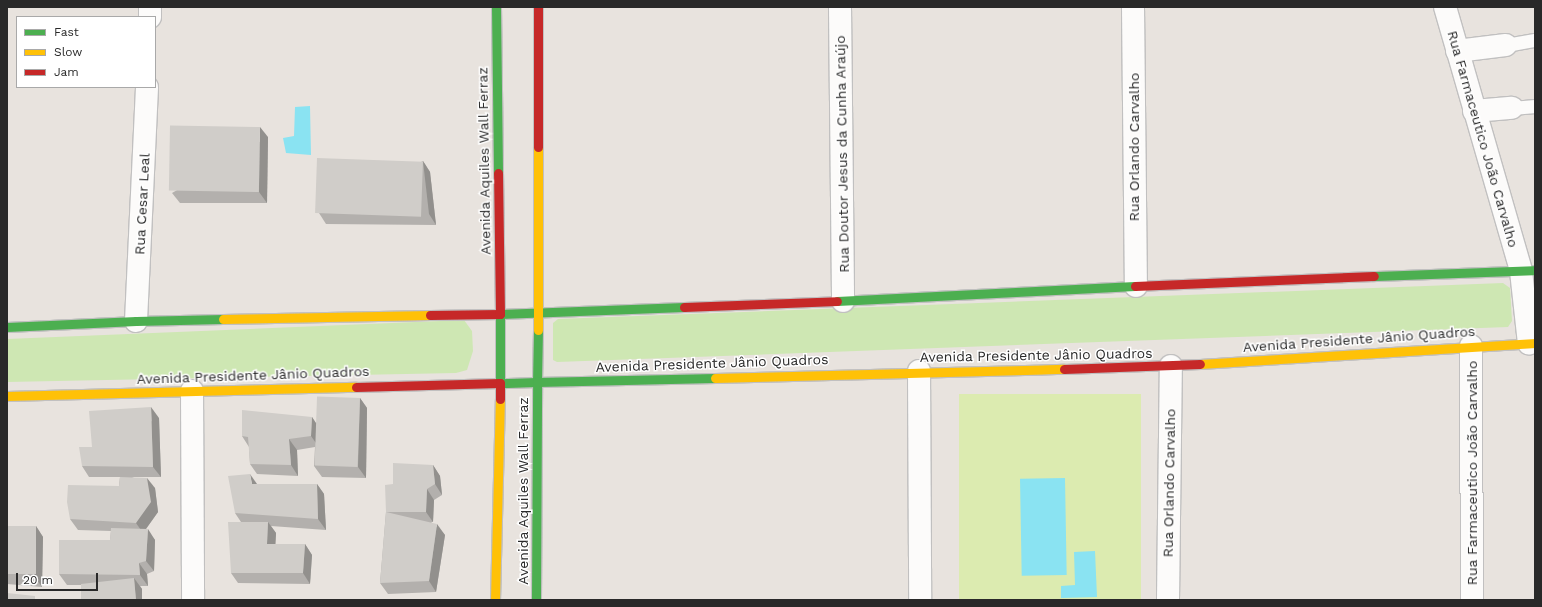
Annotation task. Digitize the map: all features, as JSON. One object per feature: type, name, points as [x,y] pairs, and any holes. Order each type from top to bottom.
[{"type":"street","name":"Avenida Aquiles Wall Ferraz","points":[[495,600],[500,383],[496,7]]},
{"type":"street","points":[[538,7],[538,312]]},
{"type":"street","name":"Rua Doutor Jesus da Cunha Araújo","points":[[840,7],[843,300]]},
{"type":"street","name":"Rua Orlando Carvalho","points":[[1133,7],[1136,286]]},
{"type":"street","name":"Rua Farmaceutico João Carvalho","points":[[1445,7],[1474,110],[1528,271],[1532,344]]},
{"type":"street","points":[[1457,51],[1506,44]]},
{"type":"street","name":"Rua Cesar Leal","points":[[136,321],[147,88]]},
{"type":"street","points":[[1474,110],[1512,108]]},
{"type":"street","points":[[7,327],[136,321],[500,314],[1136,286],[1528,271]]},
{"type":"street","name":"Avenida Aquiles Wall Ferraz","points":[[536,600],[538,312]]},
{"type":"street","name":"Avenida Presidente Jânio Quadros","points":[[7,396],[919,371],[1171,366],[1471,346],[1532,344]]},
{"type":"street","name":"Rua Farmaceutico João Carvalho","points":[[1471,346],[1472,600]]},
{"type":"street","name":"Rua Orlando Carvalho","points":[[1168,600],[1171,366]]},
{"type":"street","points":[[919,371],[920,600]]},
{"type":"street","points":[[192,391],[192,600]]},
{"type":"lane","points":[[1506,44],[1535,40]]},
{"type":"lane","points":[[1512,108],[1535,106]]},
{"type":"green space","points":[[1503,283],[1510,288],[1512,321],[1508,327],[557,362],[553,360],[553,323],[558,319]]},
{"type":"green space","points":[[464,320],[472,331],[473,351],[467,370],[456,373],[7,382],[7,339]]},
{"type":"green space","points":[[959,394],[1141,394],[1141,600],[959,600]]},
{"type":"water","points":[[310,106],[311,155],[286,153],[283,138],[294,136],[295,107]]},
{"type":"water","points":[[1065,478],[1067,575],[1022,576],[1020,479]]},
{"type":"water","points":[[1095,551],[1097,597],[1061,598],[1061,586],[1075,585],[1074,552]]},
{"type":"building","points":[[170,125],[260,127],[259,192],[169,190]]},
{"type":"building","points":[[317,158],[423,162],[421,217],[315,213]]},
{"type":"building","points":[[317,396],[360,398],[358,467],[315,465]]},
{"type":"building","points":[[151,407],[153,467],[82,466],[79,447],[92,447],[89,411]]},
{"type":"building","points":[[242,410],[312,417],[311,436],[289,439],[291,465],[250,464],[248,437],[242,436]]},
{"type":"building","points":[[393,463],[433,465],[435,484],[427,489],[426,512],[386,512],[385,485],[393,484]]},
{"type":"building","points":[[250,474],[252,484],[317,484],[318,519],[235,513],[228,476]]},
{"type":"building","points":[[120,477],[147,478],[151,502],[136,523],[70,519],[67,502],[68,485],[119,486]]},
{"type":"building","points":[[386,512],[437,524],[429,581],[380,583]]},
{"type":"building","points":[[228,522],[268,522],[267,544],[305,544],[303,573],[231,573]]},
{"type":"building","points":[[7,526],[36,526],[36,574],[7,574]]},
{"type":"building","points":[[111,528],[148,529],[146,561],[139,563],[140,575],[59,574],[59,540],[110,540]]},
{"type":"building","points":[[134,578],[136,600],[81,600],[81,584]]},
{"type":"building","points":[[7,593],[35,596],[35,600],[7,600]]},
{"type":"traffic: fast","points":[[496,7],[498,173]]},
{"type":"traffic: fast","points":[[1374,276],[1535,270]]},
{"type":"traffic: fast","points":[[837,301],[1135,286]]},
{"type":"traffic: fast","points":[[538,330],[537,382],[500,383],[500,314],[684,307]]},
{"type":"traffic: fast","points":[[7,327],[136,321],[223,319]]},
{"type":"traffic: fast","points":[[536,600],[537,382],[715,378]]},
{"type":"traffic: slow","points":[[538,147],[538,330]]},
{"type":"traffic: slow","points":[[223,319],[430,315]]},
{"type":"traffic: slow","points":[[1200,364],[1535,343]]},
{"type":"traffic: slow","points":[[715,378],[1064,369]]},
{"type":"traffic: slow","points":[[7,396],[356,387]]},
{"type":"traffic: slow","points":[[495,600],[500,399]]},
{"type":"traffic: jam","points":[[538,7],[538,147]]},
{"type":"traffic: jam","points":[[430,315],[500,314],[498,173]]},
{"type":"traffic: jam","points":[[1135,286],[1374,276]]},
{"type":"traffic: jam","points":[[684,307],[837,301]]},
{"type":"traffic: jam","points":[[1064,369],[1200,364]]},
{"type":"traffic: jam","points":[[356,387],[500,383],[500,399]]}]
